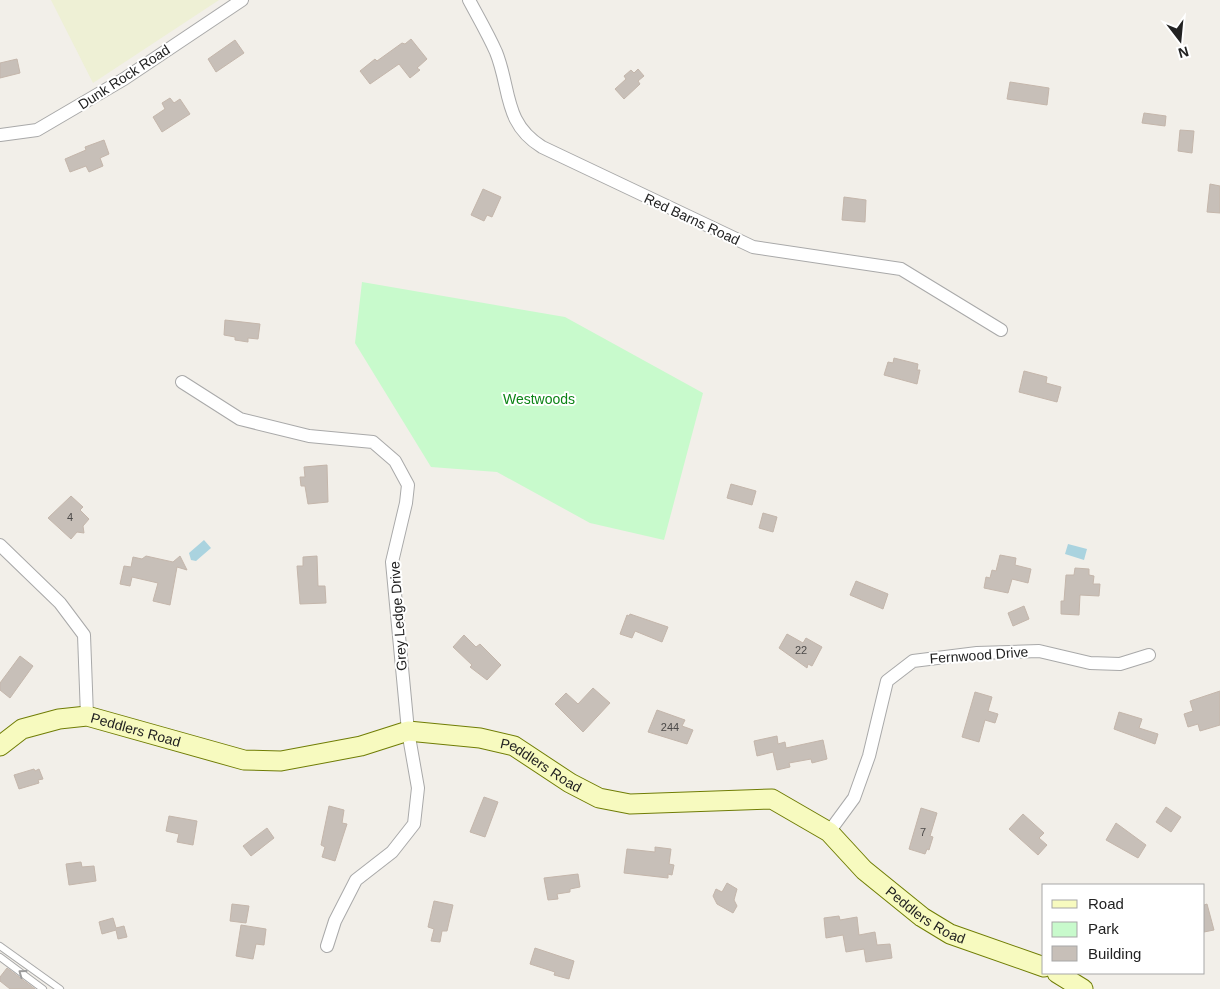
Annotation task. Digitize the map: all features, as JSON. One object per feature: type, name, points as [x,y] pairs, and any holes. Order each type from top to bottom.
[{"type":"street","name":"Dunk Rock Road","points":[[0,135],[38,130],[124,79],[242,0]]},
{"type":"street","name":"Red Barns Road","points":[[469,0],[496,54],[512,112],[525,135],[542,147],[753,248],[901,269],[1001,330]]},
{"type":"street","name":"Grey Ledge Drive","points":[[182,382],[240,419],[309,436],[374,442],[395,461],[408,485],[406,503],[392,562],[408,731],[418,788],[414,824],[392,852],[356,880],[335,921],[326,946]]},
{"type":"street","points":[[0,545],[60,603],[84,635],[87,716]]},
{"type":"street","name":"Fernwood Drive","points":[[829,832],[854,798],[869,756],[887,681],[913,661],[976,653],[1039,651],[1090,663],[1120,664],[1149,655]]},
{"type":"street","name":"Peddlers Road","points":[[0,746],[22,729],[59,718],[87,716],[244,760],[280,761],[361,746],[408,731],[480,738],[514,746],[570,783],[599,798],[630,804],[772,799],[829,832],[864,870],[922,917],[950,934],[1042,966]]},
{"type":"street","points":[[1059,974],[1083,989]]},
{"type":"lane","points":[[0,946],[60,989]]},
{"type":"lane","points":[[0,957],[43,989]]},
{"type":"green space","points":[[51,0],[219,0],[93,83]]},
{"type":"green space","name":"Westwoods","points":[[362,282],[565,317],[703,393],[664,540],[590,523],[497,472],[431,467],[355,343]]},
{"type":"water","points":[[204,540],[211,548],[196,561],[191,560],[189,553]]},
{"type":"water","points":[[1068,544],[1087,549],[1084,560],[1065,554]]},
{"type":"building","points":[[411,39],[427,59],[417,68],[420,70],[410,78],[399,64],[370,84],[360,71],[375,59],[377,61],[402,43],[405,44]]},
{"type":"building","points":[[235,40],[244,53],[216,72],[208,59]]},
{"type":"building","points":[[17,59],[20,73],[0,78],[0,63]]},
{"type":"building","points":[[638,69],[644,76],[638,81],[640,84],[624,99],[615,89],[626,79],[624,76],[631,70],[634,73]]},
{"type":"building","points":[[1010,82],[1049,88],[1047,105],[1007,99]]},
{"type":"building","points":[[170,98],[174,103],[180,99],[190,114],[162,132],[153,117],[165,109],[162,103]]},
{"type":"building","points":[[1144,113],[1166,116],[1165,126],[1142,123]]},
{"type":"building","points":[[1180,130],[1194,131],[1192,153],[1178,151]]},
{"type":"building","points":[[104,140],[109,154],[100,158],[103,166],[89,172],[86,166],[70,172],[65,159],[86,150],[85,147]]},
{"type":"building","points":[[1210,184],[1220,186],[1220,213],[1207,212]]},
{"type":"building","points":[[483,189],[501,197],[492,217],[487,215],[484,221],[471,215]]},
{"type":"building","points":[[844,197],[866,200],[865,222],[842,220]]},
{"type":"building","points":[[225,320],[260,324],[258,339],[248,338],[248,342],[235,340],[235,337],[224,335]]},
{"type":"building","points":[[894,358],[918,364],[917,370],[920,370],[917,384],[884,375],[888,362],[893,363]]},
{"type":"building","points":[[1024,371],[1047,377],[1046,383],[1061,387],[1057,402],[1019,392]]},
{"type":"building","points":[[327,465],[328,502],[308,504],[305,486],[301,486],[300,477],[305,477],[304,467]]},
{"type":"building","points":[[731,484],[756,491],[752,505],[727,498]]},
{"type":"building","points":[[71,496],[83,507],[80,510],[89,519],[83,526],[84,533],[77,532],[71,539],[48,518]]},
{"type":"building","points":[[763,513],[777,517],[773,532],[759,528]]},
{"type":"building","points":[[1000,555],[1016,558],[1015,565],[1031,569],[1028,583],[1012,579],[1008,593],[984,588],[986,577],[990,578],[992,570],[996,571]]},
{"type":"building","points":[[146,556],[173,562],[180,556],[187,570],[177,567],[170,605],[153,601],[158,583],[132,577],[130,586],[120,584],[124,566],[131,567],[133,557],[142,559]]},
{"type":"building","points":[[317,556],[318,586],[325,586],[326,603],[300,604],[297,566],[303,566],[303,557]]},
{"type":"building","points":[[1075,568],[1089,569],[1089,575],[1094,576],[1093,584],[1100,584],[1099,596],[1080,595],[1079,615],[1061,614],[1061,601],[1064,601],[1066,575],[1074,575]]},
{"type":"building","points":[[856,581],[888,594],[883,609],[850,595]]},
{"type":"building","points":[[1024,606],[1029,619],[1013,626],[1008,613]]},
{"type":"building","points":[[630,614],[668,627],[662,642],[635,631],[632,638],[620,634],[627,615],[629,616]]},
{"type":"building","points":[[787,634],[803,643],[806,638],[822,647],[812,666],[808,664],[807,668],[779,648]]},
{"type":"building","points":[[464,635],[476,647],[480,644],[501,665],[487,680],[470,667],[472,665],[453,647]]},
{"type":"building","points":[[20,656],[33,666],[10,698],[0,690],[0,683]]},
{"type":"building","points":[[593,688],[610,703],[583,732],[555,704],[566,693],[578,704]]},
{"type":"building","points":[[1220,691],[1220,725],[1200,731],[1198,724],[1188,727],[1184,714],[1193,711],[1190,701]]},
{"type":"building","points":[[975,692],[992,697],[988,711],[998,714],[995,723],[985,720],[979,742],[962,737]]},
{"type":"building","points":[[657,710],[685,720],[682,726],[693,730],[687,744],[648,732]]},
{"type":"building","points":[[1119,712],[1142,719],[1139,728],[1158,734],[1155,744],[1114,729]]},
{"type":"building","points":[[777,736],[778,744],[785,742],[786,748],[823,740],[827,759],[812,763],[811,759],[789,763],[790,767],[777,770],[773,752],[757,756],[754,741]]},
{"type":"building","points":[[34,769],[35,771],[39,769],[43,779],[38,780],[39,783],[19,789],[14,775]]},
{"type":"building","points":[[484,797],[498,802],[485,837],[470,832]]},
{"type":"building","points":[[329,806],[344,810],[342,823],[347,824],[335,861],[322,857],[325,847],[321,845]]},
{"type":"building","points":[[1166,807],[1181,817],[1171,832],[1156,822]]},
{"type":"building","points":[[921,808],[937,813],[930,836],[933,837],[929,850],[927,849],[925,854],[909,849]]},
{"type":"building","points":[[1023,814],[1044,833],[1039,838],[1047,845],[1038,855],[1009,829]]},
{"type":"building","points":[[169,816],[197,821],[193,845],[177,842],[179,834],[166,831]]},
{"type":"building","points":[[1116,823],[1146,845],[1138,858],[1106,840]]},
{"type":"building","points":[[267,828],[274,838],[251,856],[243,846]]},
{"type":"building","points":[[655,847],[671,849],[669,864],[674,865],[672,875],[668,874],[668,878],[624,873],[627,849],[655,852]]},
{"type":"building","points":[[81,862],[82,867],[94,866],[96,881],[69,885],[66,864]]},
{"type":"building","points":[[578,874],[580,887],[570,889],[570,892],[557,894],[558,899],[548,900],[544,878]]},
{"type":"building","points":[[727,883],[737,889],[734,900],[737,906],[733,913],[717,904],[713,896],[716,889],[722,892]]},
{"type":"building","points":[[434,901],[453,905],[447,931],[442,931],[440,942],[431,941],[434,929],[428,927]]},
{"type":"building","points":[[232,904],[249,906],[246,923],[230,921]]},
{"type":"building","points":[[1207,904],[1214,930],[1205,932],[1205,905]]},
{"type":"building","points":[[839,916],[840,920],[857,917],[859,935],[875,932],[877,945],[890,944],[892,958],[866,962],[864,949],[846,952],[843,935],[826,938],[824,918]]},
{"type":"building","points":[[113,918],[116,928],[124,926],[127,937],[118,939],[116,930],[102,934],[99,922]]},
{"type":"building","points":[[241,925],[266,929],[264,945],[256,944],[253,959],[236,956]]},
{"type":"building","points":[[535,948],[574,961],[569,979],[554,975],[555,972],[530,964]]},
{"type":"building","points":[[7,968],[35,989],[10,989],[0,981],[0,977]]}]
